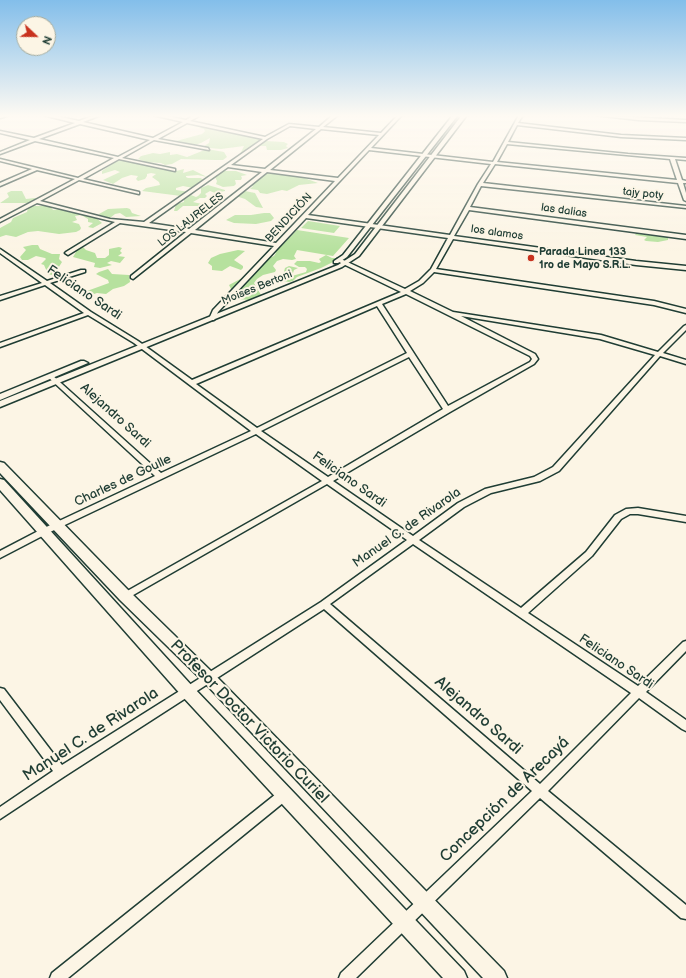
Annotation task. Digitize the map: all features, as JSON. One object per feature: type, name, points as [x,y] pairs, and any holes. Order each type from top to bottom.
[{"type":"main road","name":"Profesor Doctor Victorio Curiel","points":[[0,466],[51,529],[199,685],[423,902],[497,978]]},
{"type":"main road","name":"Profesor Doctor Victorio Curiel","points":[[0,483],[125,596],[199,685],[285,794],[403,922],[457,978]]},
{"type":"street","points":[[3,161],[137,192]]},
{"type":"street","points":[[0,221],[115,161]]},
{"type":"street","points":[[132,161],[174,170]]},
{"type":"street","points":[[145,224],[235,161]]},
{"type":"street","name":"LOS LAURELES","points":[[133,277],[280,161]]},
{"type":"street","name":"BENDICIÓN","points":[[213,315],[357,161]]},
{"type":"street","name":"Moises Bertoni","points":[[342,262],[368,225],[419,161]]},
{"type":"street","name":"Moises Bertoni","points":[[0,404],[53,379],[357,255],[429,161]]},
{"type":"street","points":[[473,161],[686,182]]},
{"type":"street","points":[[673,161],[686,200]]},
{"type":"street","points":[[192,383],[405,292],[421,282],[433,270],[480,184],[494,163]]},
{"type":"street","points":[[228,166],[340,180]]},
{"type":"street","points":[[0,185],[36,169]]},
{"type":"street","name":"tajy poty","points":[[480,184],[686,207]]},
{"type":"street","points":[[38,202],[100,219],[145,224],[278,245]]},
{"type":"street","name":"las dalias","points":[[467,208],[686,237]]},
{"type":"street","name":"los alamos","points":[[305,216],[636,263],[686,268]]},
{"type":"street","points":[[68,253],[118,222]]},
{"type":"street","name":"Feliciano Sardi","points":[[0,250],[89,313],[139,345],[256,431],[329,480],[413,540],[686,726]]},
{"type":"street","points":[[125,596],[329,480],[447,410],[532,363],[535,359],[533,355],[449,312],[342,262]]},
{"type":"street","points":[[433,270],[654,303],[686,311]]},
{"type":"street","points":[[0,298],[83,271]]},
{"type":"street","points":[[378,303],[447,410]]},
{"type":"street","points":[[449,312],[601,337],[686,362]]},
{"type":"street","points":[[0,345],[89,313]]},
{"type":"street","points":[[659,354],[686,327]]},
{"type":"street","name":"Charles de Goulle","points":[[0,555],[256,431],[410,354]]},
{"type":"street","name":"Manuel C. de Rivarola","points":[[0,814],[61,772],[324,604],[461,505],[488,491],[537,479],[556,469],[659,354]]},
{"type":"street","name":"Moises Bertoni","points":[[0,396],[53,379]]},
{"type":"street","name":"Alejandro Sardi","points":[[53,379],[161,477]]},
{"type":"street","points":[[522,613],[589,554],[618,517],[629,511],[638,511],[686,519]]},
{"type":"street","name":"Alejandro Sardi","points":[[324,604],[540,791],[686,913]]},
{"type":"street","name":"Concepción de Arecayá","points":[[346,978],[423,902],[540,791],[686,645]]},
{"type":"street","points":[[0,692],[61,772]]},
{"type":"street","points":[[57,978],[285,794]]},
{"type":"green space","points":[[131,161],[166,167],[165,170],[173,169],[172,172],[184,169],[183,173],[193,170],[207,177],[198,175],[186,176],[188,178],[201,178],[204,181],[193,188],[183,186],[176,188],[176,190],[190,192],[181,196],[142,191],[146,188],[160,185],[159,182],[152,177],[156,174],[147,174],[145,179],[138,181],[136,179],[138,176],[131,175],[122,178],[113,184],[103,180],[120,172],[115,170],[102,174],[102,171],[115,162]]},
{"type":"green space","points":[[142,161],[178,161],[172,164],[165,165],[161,163]]},
{"type":"green space","points":[[222,171],[236,171],[247,175],[241,176],[241,180],[235,180],[236,184],[234,186],[223,187],[216,184],[217,181],[215,177]]},
{"type":"green space","points":[[266,172],[299,176],[318,183],[299,185],[287,191],[282,190],[267,194],[260,193],[258,190],[250,189],[253,186],[251,185]]},
{"type":"green space","points":[[208,185],[225,191],[215,193],[210,191],[205,194],[207,196],[205,198],[200,198],[193,202],[202,204],[199,206],[183,206],[177,211],[174,211],[176,204],[184,202],[184,199],[191,195],[196,197],[198,196],[201,193],[201,188]]},
{"type":"green space","points":[[11,191],[22,191],[26,199],[35,198],[38,200],[32,203],[0,203],[9,197],[7,193]]},
{"type":"green space","points":[[245,191],[255,193],[263,208],[256,207],[245,199],[236,196],[239,192]]},
{"type":"green space","points":[[32,206],[50,206],[53,210],[60,209],[73,213],[82,212],[94,216],[102,223],[93,228],[88,227],[93,223],[88,222],[88,219],[81,215],[75,216],[77,220],[72,222],[79,224],[81,228],[76,232],[59,234],[38,231],[28,232],[16,237],[6,235],[0,237],[0,228],[11,222],[13,218],[27,212],[28,208]]},
{"type":"green space","points":[[108,209],[130,209],[132,213],[141,216],[126,217],[120,213],[107,218],[100,216],[99,214]]},
{"type":"green space","points":[[270,213],[274,218],[271,221],[256,224],[234,223],[226,220],[235,215]]},
{"type":"green space","points":[[308,221],[340,226],[334,233],[301,228]]},
{"type":"green space","points":[[297,230],[349,238],[333,256],[297,250],[294,256],[296,259],[283,259],[277,261],[273,266],[276,270],[275,272],[263,275],[254,283],[261,295],[260,298],[249,300],[239,299],[236,291],[231,289],[229,285],[246,276],[267,259],[274,256],[276,253],[273,250],[280,247]]},
{"type":"green space","points":[[637,232],[668,236],[668,240],[658,242],[646,241],[644,240],[647,237],[635,235]]},
{"type":"green space","points":[[38,245],[40,249],[52,254],[60,254],[59,259],[62,262],[52,275],[48,274],[44,265],[41,264],[46,259],[45,258],[36,256],[28,260],[22,260],[20,257],[26,250],[23,247]]},
{"type":"green space","points":[[81,245],[86,250],[95,253],[97,258],[105,258],[109,255],[109,249],[119,247],[122,248],[120,251],[122,253],[118,256],[125,257],[120,263],[111,261],[107,263],[112,265],[100,268],[94,267],[95,263],[73,257],[76,252],[74,250]]},
{"type":"green space","points":[[238,250],[245,251],[234,260],[243,266],[241,270],[230,266],[222,271],[212,270],[212,266],[208,263],[211,258],[220,254]]},
{"type":"green space","points":[[326,255],[332,258],[341,258],[321,268],[297,277],[293,281],[283,281],[282,279],[285,268],[289,266],[298,268],[294,270],[292,276],[306,272],[307,269],[305,267],[299,267],[294,264],[297,261],[319,263],[321,262],[319,259]]},
{"type":"green space","points":[[108,269],[112,274],[129,275],[130,282],[124,286],[113,289],[106,294],[97,293],[88,296],[86,293],[87,291],[109,283],[108,280],[96,274]]},
{"type":"place","name":"Parada Linea 133 1ro de Mayo S.R.L.","points":[[531,258]]}]
